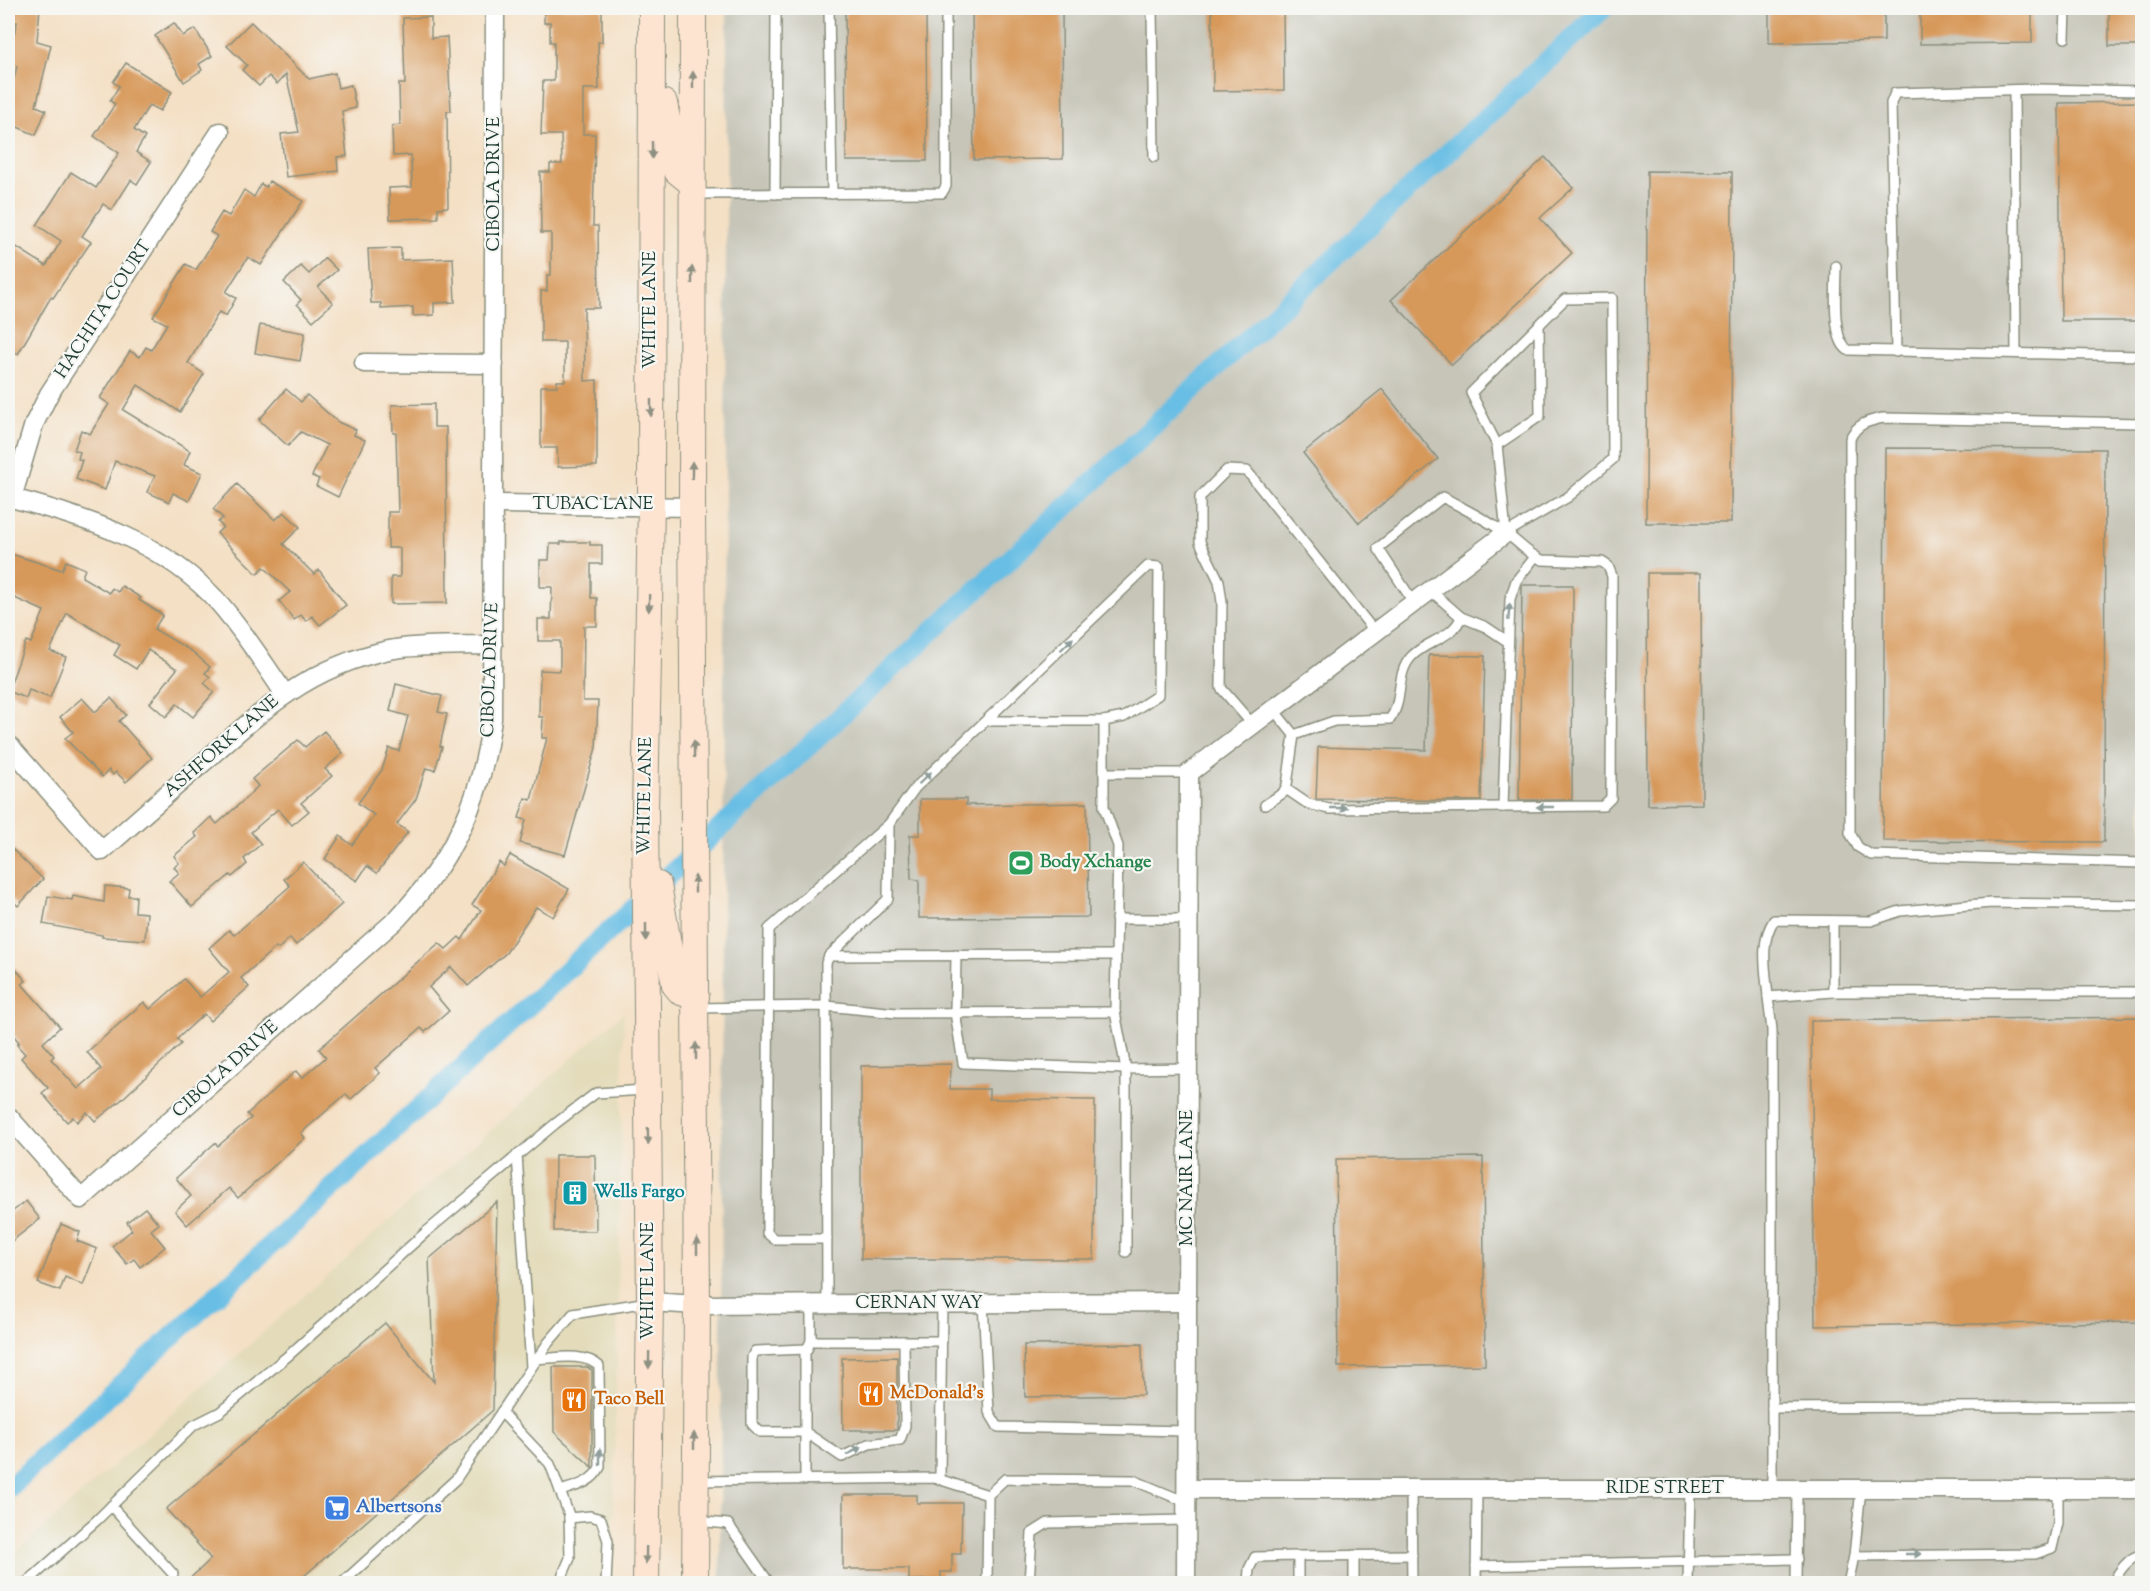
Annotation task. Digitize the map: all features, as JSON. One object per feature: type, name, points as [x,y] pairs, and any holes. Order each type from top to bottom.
[{"type":"main road","name":"WHITE LANE","points":[[646,1584],[650,1302],[645,811],[651,505],[652,8]]},
{"type":"main road","points":[[684,966],[695,808],[692,507],[693,8]]},
{"type":"main road","points":[[652,38],[677,171],[692,188]]},
{"type":"main road","points":[[645,811],[684,966],[696,1002],[695,1584]]},
{"type":"street","name":"CIBOLA DRIVE","points":[[8,1116],[81,1199],[397,919],[423,892],[445,861],[463,828],[478,792],[487,756],[492,719],[495,8]]},
{"type":"street","name":"HACHITA COURT","points":[[10,498],[34,424],[49,394],[220,132]]},
{"type":"street","points":[[364,363],[494,364]]},
{"type":"street","points":[[10,498],[94,521],[161,554],[191,576],[219,603],[243,632],[284,693]]},
{"type":"street","name":"TUBAC LANE","points":[[494,504],[692,507]]},
{"type":"street","points":[[1189,773],[1506,533]]},
{"type":"street","name":"ASHFORK LANE","points":[[8,744],[102,851],[284,693],[314,676],[351,661],[389,650],[424,646],[493,645]]},
{"type":"street","name":"MC NAIR LANE","points":[[1186,1584],[1189,773]]},
{"type":"street","name":"CERNAN WAY","points":[[650,1302],[697,1305],[1187,1302]]},
{"type":"street","name":"RIDE STREET","points":[[1187,1504],[1411,1489],[2142,1489]]},
{"type":"lane","points":[[775,194],[776,8]]},
{"type":"lane","points":[[830,8],[832,194]]},
{"type":"lane","points":[[692,188],[775,194],[934,195],[942,193],[946,186],[946,8]]},
{"type":"lane","points":[[1152,8],[1154,157]]},
{"type":"lane","points":[[2065,38],[2066,8]]},
{"type":"lane","points":[[2014,90],[2016,353]]},
{"type":"lane","points":[[1896,352],[1892,97],[1899,91],[2142,91]]},
{"type":"lane","points":[[1836,266],[1837,334],[1842,346],[1855,351],[2142,356]]},
{"type":"lane","points":[[1612,298],[1613,459],[1568,497],[1506,533],[1497,445],[1472,393],[1565,299],[1612,298]]},
{"type":"lane","points":[[1497,445],[1540,416],[1539,325]]},
{"type":"lane","points":[[2142,423],[1883,418],[1866,422],[1854,430],[1850,439],[1850,833],[1858,848],[1871,855],[2142,864]]},
{"type":"lane","points":[[1252,725],[1221,688],[1222,602],[1219,581],[1200,542],[1200,497],[1227,470],[1247,471],[1375,632]]},
{"type":"lane","points":[[1286,789],[1308,804],[1329,808],[1603,806],[1611,798],[1611,569],[1602,562],[1535,557],[1506,533],[1443,497],[1378,548],[1414,603]]},
{"type":"lane","points":[[1503,807],[1507,641],[1512,590],[1535,557]]},
{"type":"lane","points":[[827,1239],[774,1239],[767,1233],[769,929],[889,824],[915,788],[986,720],[1148,566],[1159,567],[1158,695],[1124,717],[1104,721],[986,720]]},
{"type":"lane","points":[[1430,590],[1461,618],[1486,627],[1507,641]]},
{"type":"lane","points":[[1294,735],[1334,721],[1390,719],[1395,711],[1402,672],[1411,658],[1426,645],[1452,631],[1461,618]]},
{"type":"lane","points":[[1265,805],[1286,789],[1294,735],[1273,710]]},
{"type":"lane","points":[[1104,721],[1105,812],[1118,846],[1115,1012],[1126,1069],[1126,1252]]},
{"type":"lane","points":[[1104,773],[1189,773]]},
{"type":"lane","points":[[805,1480],[809,1345],[819,1304],[827,1239],[826,963],[829,956],[888,899],[889,824]]},
{"type":"lane","points":[[1772,1489],[1772,1030],[1768,997],[1766,931],[1774,920],[1871,921],[1900,911],[1991,903],[2142,905]]},
{"type":"lane","points":[[1116,920],[1188,919]]},
{"type":"lane","points":[[1833,921],[1833,992]]},
{"type":"lane","points":[[956,955],[955,1012],[961,1061],[966,1065],[1126,1069],[1188,1068]]},
{"type":"lane","points":[[829,956],[1115,955]]},
{"type":"lane","points":[[1768,997],[1833,992],[2142,992]]},
{"type":"lane","points":[[696,1002],[768,1007],[826,1006],[897,1013],[1115,1012]]},
{"type":"lane","points":[[25,1584],[195,1425],[220,1412],[281,1362],[426,1232],[517,1155],[596,1093],[647,1090]]},
{"type":"lane","points":[[517,1155],[534,1363]]},
{"type":"lane","points":[[340,1584],[456,1479],[534,1363],[573,1314],[650,1302]]},
{"type":"lane","points":[[983,1303],[989,1412],[998,1427],[1187,1431]]},
{"type":"lane","points":[[940,1479],[942,1304]]},
{"type":"lane","points":[[904,1341],[905,1426],[900,1440],[869,1444],[842,1457],[805,1432],[756,1430],[752,1424],[752,1357],[755,1351],[809,1345],[904,1341],[942,1341]]},
{"type":"lane","points":[[534,1363],[577,1357],[593,1360],[599,1366],[600,1467],[596,1475],[583,1484],[560,1491]]},
{"type":"lane","points":[[1772,1408],[2142,1406]]},
{"type":"lane","points":[[501,1412],[550,1464],[560,1491],[569,1518],[570,1558],[559,1584]]},
{"type":"lane","points":[[694,1481],[940,1479],[988,1496]]},
{"type":"lane","points":[[987,1584],[988,1496],[1005,1479],[1133,1480],[1187,1504]]},
{"type":"lane","points":[[1411,1489],[1412,1584]]},
{"type":"lane","points":[[1476,1584],[1477,1489]]},
{"type":"lane","points":[[1688,1584],[1690,1489]]},
{"type":"lane","points":[[1797,1489],[1797,1584]]},
{"type":"lane","points":[[1848,1584],[1854,1556],[1861,1489]]},
{"type":"lane","points":[[1854,1556],[2035,1554],[2052,1548],[2058,1523],[2058,1489]]},
{"type":"lane","points":[[1029,1584],[1032,1533],[1048,1523],[1187,1504]]},
{"type":"lane","points":[[111,1506],[173,1574]]},
{"type":"lane","points":[[569,1518],[590,1516],[601,1519],[608,1541],[606,1584]]},
{"type":"lane","points":[[695,1521],[728,1524],[770,1584]]},
{"type":"lane","points":[[1354,1555],[1354,1584]]},
{"type":"lane","points":[[1248,1584],[1249,1569],[1255,1557],[1412,1555]]},
{"type":"lane","points":[[2113,1584],[2125,1566],[2137,1555],[2142,1555]]},
{"type":"lane","points":[[1298,1556],[1298,1584]]},
{"type":"lane","points":[[1476,1566],[1797,1559]]},
{"type":"shaded area","points":[[727,8],[2142,8],[2142,1583],[720,1583]]},
{"type":"shaded area","points":[[624,1012],[612,1583],[8,1584],[8,1559]]},
{"type":"building","points":[[15,8],[40,8],[37,41],[51,45],[36,106],[46,110],[36,135],[8,123],[8,104],[17,66],[11,64],[12,60],[8,59],[17,22],[14,22]]},
{"type":"building","points":[[544,8],[602,8],[602,42],[598,42],[599,89],[583,89],[583,134],[595,134],[593,226],[598,226],[599,308],[584,308],[585,381],[597,380],[597,466],[558,467],[557,448],[541,448],[541,386],[557,386],[557,381],[565,381],[565,342],[541,342],[541,291],[547,291],[547,275],[551,275],[551,233],[541,233],[540,172],[550,172],[550,164],[562,164],[561,135],[541,135],[543,81],[554,81],[554,42],[550,42],[550,22],[544,23]]},
{"type":"building","points":[[845,8],[926,8],[927,161],[846,161]]},
{"type":"building","points":[[972,8],[1062,8],[1063,159],[974,160]]},
{"type":"building","points":[[1212,8],[1283,8],[1284,90],[1213,91]]},
{"type":"building","points":[[1769,8],[1884,8],[1884,41],[1769,43]]},
{"type":"building","points":[[1920,8],[2032,8],[2032,43],[1920,44]]},
{"type":"building","points":[[2109,8],[2142,8],[2142,46],[2109,46]]},
{"type":"building","points":[[431,17],[431,38],[447,37],[451,111],[447,111],[448,207],[438,208],[438,218],[390,219],[389,188],[412,187],[411,155],[393,156],[392,126],[400,125],[399,84],[405,84],[403,18]]},
{"type":"building","points":[[251,22],[309,79],[335,73],[338,88],[351,85],[356,108],[342,111],[347,156],[337,157],[338,171],[286,177],[281,134],[299,132],[286,74],[277,84],[269,76],[259,86],[242,70],[247,65],[227,46]]},
{"type":"building","points":[[174,23],[183,36],[195,29],[212,56],[199,64],[202,70],[184,82],[155,36]]},
{"type":"building","points":[[126,63],[172,92],[160,111],[149,105],[134,130],[145,137],[136,152],[151,162],[137,184],[131,180],[112,210],[103,204],[82,236],[91,242],[53,298],[51,297],[18,354],[8,348],[8,258],[15,246],[46,266],[61,241],[37,225],[71,172],[96,188],[119,153],[94,136],[115,104],[110,101],[119,86],[113,82]]},
{"type":"building","points":[[2142,102],[2142,321],[2061,321],[2059,103]]},
{"type":"building","points":[[1545,157],[1573,188],[1540,218],[1572,253],[1452,365],[1391,300]]},
{"type":"building","points":[[1647,171],[1732,172],[1731,523],[1646,523]]},
{"type":"building","points":[[269,181],[303,201],[261,265],[248,257],[226,292],[236,298],[226,316],[219,312],[188,363],[204,374],[180,412],[138,385],[123,410],[190,451],[184,465],[202,473],[189,501],[173,493],[169,502],[147,492],[155,476],[115,461],[105,490],[76,479],[82,460],[78,459],[80,452],[74,450],[81,430],[90,434],[109,404],[100,398],[130,351],[140,357],[146,347],[151,350],[167,324],[153,317],[186,264],[196,270],[217,236],[210,232],[222,212],[229,216],[244,190],[254,197],[261,184],[266,187]]},
{"type":"building","points":[[401,248],[401,260],[453,258],[455,302],[434,303],[434,315],[413,316],[413,307],[381,309],[381,303],[371,303],[368,249]]},
{"type":"building","points":[[325,258],[337,270],[318,287],[333,303],[313,321],[297,304],[301,300],[284,282],[301,266],[309,274]]},
{"type":"building","points":[[260,325],[305,333],[300,361],[255,353]]},
{"type":"building","points":[[286,389],[301,402],[307,395],[338,422],[356,430],[354,435],[365,440],[338,497],[316,486],[319,479],[312,476],[327,445],[301,432],[288,446],[259,420]]},
{"type":"building","points":[[1382,389],[1438,459],[1359,523],[1303,453]]},
{"type":"building","points":[[434,404],[434,427],[446,427],[447,603],[391,604],[391,577],[400,577],[400,548],[388,548],[388,512],[398,512],[396,433],[393,433],[392,405]]},
{"type":"building","points":[[1885,448],[2105,449],[2104,842],[1883,841]]},
{"type":"building","points":[[237,484],[275,520],[284,512],[300,527],[283,544],[314,574],[319,570],[346,605],[320,625],[312,616],[306,621],[301,615],[294,620],[279,601],[290,592],[264,567],[257,574],[217,533],[223,527],[218,522],[223,518],[213,509]]},
{"type":"building","points":[[561,542],[590,542],[590,545],[602,545],[602,564],[591,564],[591,598],[597,598],[597,626],[584,626],[583,701],[598,701],[596,748],[565,855],[520,843],[526,820],[519,818],[525,798],[531,800],[547,738],[542,738],[543,717],[539,717],[540,670],[560,671],[560,641],[538,641],[538,619],[551,619],[552,587],[540,587],[540,560],[549,560],[550,544],[561,544]]},
{"type":"building","points":[[8,553],[62,570],[66,561],[85,569],[82,577],[109,593],[112,588],[118,592],[122,586],[141,598],[139,600],[163,615],[154,629],[193,652],[210,667],[205,673],[210,677],[204,683],[214,692],[193,717],[177,704],[166,717],[150,703],[177,669],[148,650],[136,669],[114,655],[120,645],[67,613],[50,651],[66,657],[50,698],[29,690],[26,698],[8,691],[26,641],[31,643],[44,611],[8,595]]},
{"type":"building","points":[[1647,573],[1701,573],[1702,804],[1648,805]]},
{"type":"building","points":[[1522,585],[1573,585],[1572,800],[1519,800]]},
{"type":"building","points":[[1429,655],[1485,656],[1481,801],[1316,799],[1318,747],[1426,750]]},
{"type":"building","points":[[396,684],[442,696],[438,712],[447,714],[440,746],[442,747],[435,770],[426,768],[416,799],[397,824],[408,832],[377,873],[367,866],[357,881],[325,859],[340,836],[352,845],[374,815],[358,803],[382,770],[389,748],[399,751],[408,716],[390,711]]},
{"type":"building","points":[[82,698],[95,712],[111,698],[126,715],[119,721],[152,758],[126,782],[116,772],[113,775],[109,770],[102,777],[65,738],[73,732],[60,717]]},
{"type":"building","points":[[324,731],[343,753],[325,769],[332,776],[301,803],[309,811],[292,825],[278,809],[251,832],[261,844],[244,859],[247,864],[232,877],[230,875],[192,907],[169,881],[179,873],[174,867],[179,863],[174,856],[197,837],[194,833],[211,817],[217,824],[244,800],[258,786],[252,779],[298,740],[305,747]]},
{"type":"building","points":[[920,799],[966,799],[966,805],[1087,803],[1089,917],[919,918],[919,880],[911,879],[910,835],[920,835]]},
{"type":"building","points":[[8,845],[43,879],[18,906],[8,896]]},
{"type":"building","points":[[510,855],[569,889],[553,917],[536,907],[506,953],[468,986],[451,967],[429,987],[449,1011],[425,1032],[421,1028],[375,1068],[380,1073],[351,1099],[346,1094],[301,1133],[305,1138],[238,1198],[229,1188],[187,1225],[175,1211],[191,1196],[176,1178],[215,1143],[218,1146],[251,1118],[247,1114],[296,1071],[302,1078],[326,1057],[319,1049],[439,943],[446,949],[459,937],[462,940],[481,910],[472,905],[499,862],[504,866]]},
{"type":"building","points":[[303,862],[342,904],[296,945],[290,938],[278,949],[276,947],[241,978],[249,987],[210,1021],[204,1014],[177,1039],[181,1044],[95,1121],[87,1112],[77,1122],[73,1117],[67,1122],[42,1093],[48,1088],[21,1058],[25,1054],[8,1029],[8,960],[26,981],[22,984],[60,1027],[43,1043],[54,1056],[51,1059],[78,1089],[101,1069],[87,1052],[144,1002],[150,1009],[184,979],[200,997],[229,972],[209,948],[229,930],[234,935],[290,886],[284,879]]},
{"type":"building","points":[[105,886],[129,888],[128,896],[136,896],[135,912],[147,913],[145,940],[102,937],[102,935],[43,924],[48,896],[72,900],[73,896],[104,902]]},
{"type":"building","points":[[2142,1017],[2142,1322],[1815,1326],[1811,1021]]},
{"type":"building","points":[[951,1064],[950,1089],[989,1089],[989,1099],[1095,1100],[1094,1259],[861,1259],[861,1066]]},
{"type":"building","name":"Wells Fargo","points":[[555,1155],[595,1155],[596,1231],[554,1231]]},
{"type":"building","points":[[1483,1157],[1485,1365],[1338,1367],[1336,1159]]},
{"type":"building","points":[[26,1201],[40,1219],[8,1244],[8,1215]]},
{"type":"building","points":[[497,1202],[493,1410],[295,1584],[184,1584],[211,1559],[166,1509],[385,1323],[434,1382],[429,1259]]},
{"type":"building","points":[[145,1208],[159,1224],[151,1230],[165,1247],[140,1267],[134,1259],[127,1264],[112,1246],[132,1230],[127,1222]]},
{"type":"building","points":[[61,1224],[80,1232],[77,1241],[97,1249],[83,1285],[65,1277],[60,1291],[38,1283]]},
{"type":"building","points":[[1142,1344],[1143,1395],[1025,1397],[1024,1345]]},
{"type":"building","name":"McDonald's","points":[[897,1357],[897,1430],[843,1430],[842,1358]]},
{"type":"building","name":"Taco Bell","points":[[553,1367],[587,1367],[592,1370],[592,1467],[554,1432]]},
{"type":"building","points":[[843,1495],[917,1495],[917,1503],[962,1503],[961,1554],[952,1554],[952,1572],[941,1572],[941,1579],[909,1580],[909,1569],[843,1569]]},
{"type":"waterway","points":[[8,1489],[1604,8]]},
{"type":"place","name":"Body Xchange","points":[[1021,863]]},
{"type":"place","name":"Wells Fargo","points":[[575,1193]]},
{"type":"place","name":"McDonald's","points":[[871,1394]]},
{"type":"place","name":"Taco Bell","points":[[574,1400]]},
{"type":"place","name":"Albertsons","points":[[337,1508]]}]
